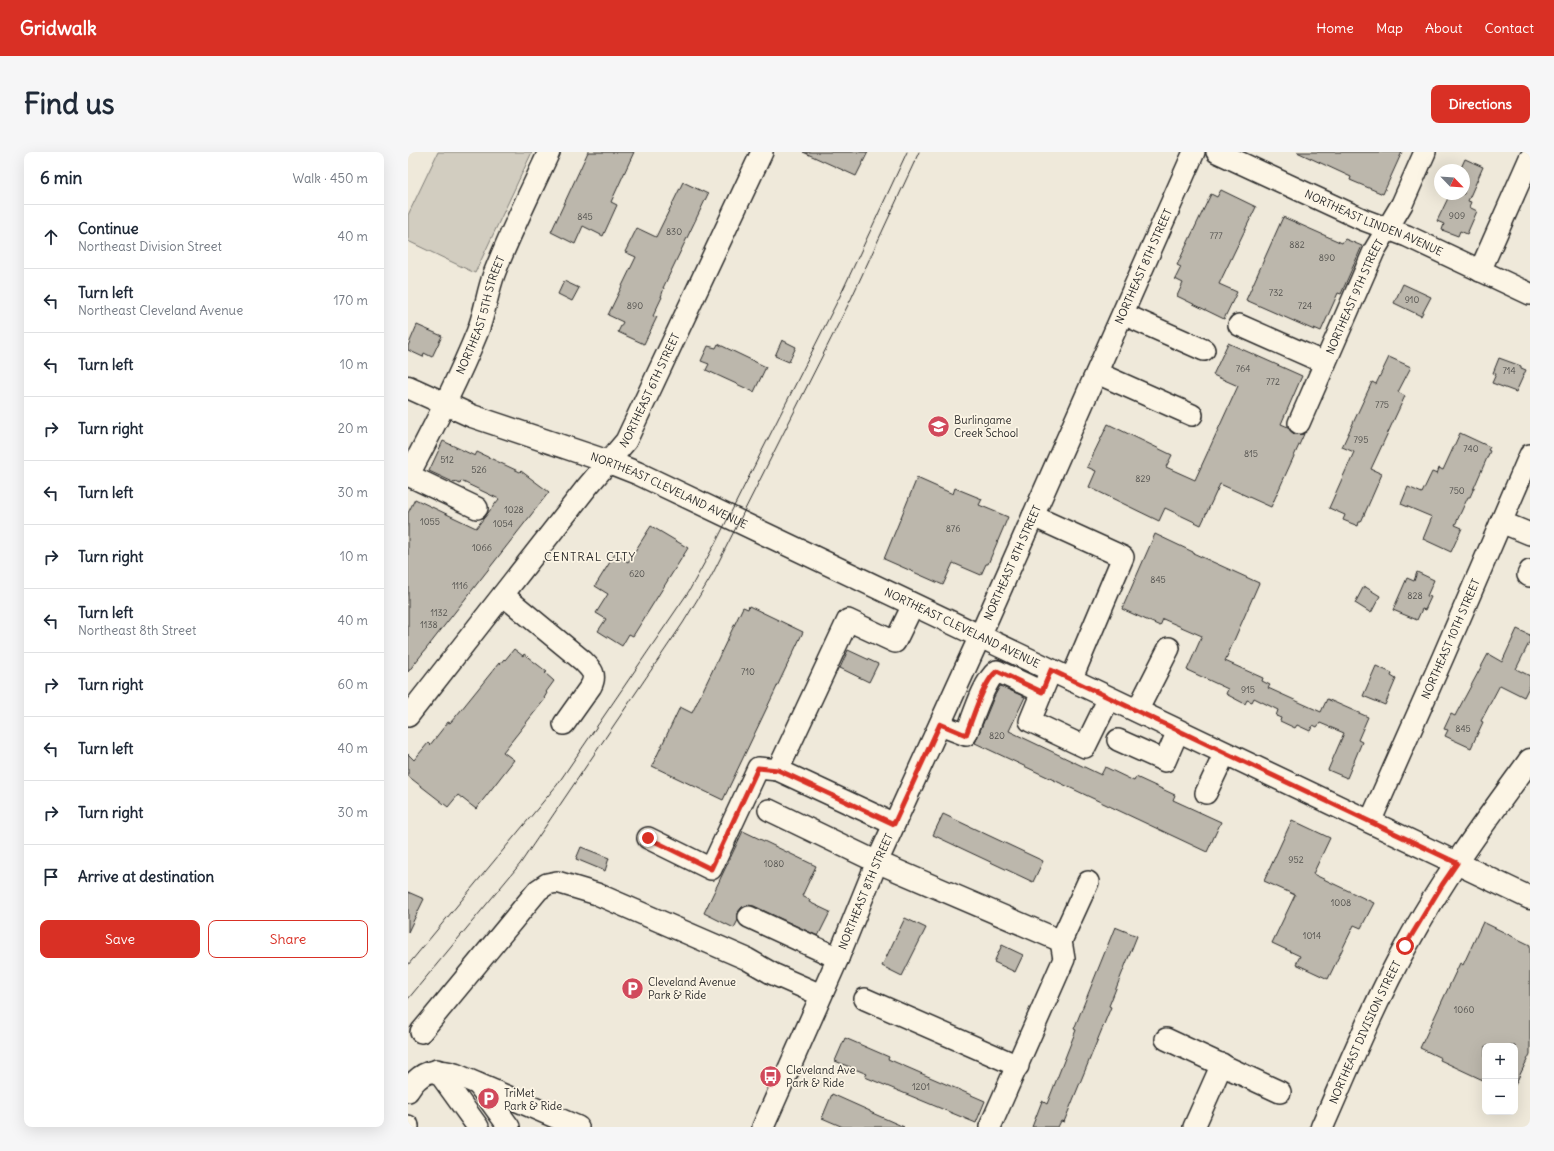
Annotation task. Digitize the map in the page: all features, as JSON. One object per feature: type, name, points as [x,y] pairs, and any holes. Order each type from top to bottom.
[{"type":"main road","name":"NORTHEAST CLEVELAND AVENUE","points":[[408,387],[444,404],[492,423],[609,462],[672,490],[1530,898]]},
{"type":"main road","name":"NORTHEAST DIVISION STREET","points":[[1322,1127],[1405,946],[1442,885],[1530,760]]},
{"type":"street","name":"NORTHEAST 5TH STREET","points":[[408,476],[477,333],[484,313],[493,276],[549,152]]},
{"type":"street","name":"NORTHEAST 6TH STREET","points":[[408,716],[587,487],[626,441],[762,152]]},
{"type":"street","name":"NORTHEAST 8TH STREET","points":[[763,1127],[838,958],[877,862],[980,636],[1194,152]]},
{"type":"street","name":"NORTHEAST LINDEN AVENUE","points":[[1217,152],[1364,220],[1407,236],[1530,294]]},
{"type":"street","name":"NORTHEAST 9TH STREET","points":[[1299,423],[1374,252],[1402,204],[1424,152]]},
{"type":"street","points":[[1480,271],[1530,158]]},
{"type":"street","points":[[1123,314],[1204,350]]},
{"type":"street","points":[[1239,325],[1325,363]]},
{"type":"street","points":[[1097,373],[1192,415]]},
{"type":"street","name":"NORTHEAST 10TH STREET","points":[[1370,822],[1530,455]]},
{"type":"street","points":[[408,476],[477,508]]},
{"type":"street","points":[[1033,516],[1123,557],[1071,680]]},
{"type":"street","points":[[1501,522],[1530,534]]},
{"type":"street","points":[[1530,572],[1528,575],[1530,576]]},
{"type":"street","points":[[503,595],[582,661],[593,672],[594,679],[592,686],[564,724]]},
{"type":"street","points":[[778,770],[848,620],[896,642],[913,605]]},
{"type":"street","points":[[1118,740],[1169,648]]},
{"type":"street","points":[[1051,670],[1030,721],[1085,747],[1118,740],[1165,760],[1178,731]]},
{"type":"street","points":[[940,724],[966,735],[986,686],[993,674],[997,671],[1042,692]]},
{"type":"street","points":[[1085,747],[1109,698]]},
{"type":"street","points":[[1206,793],[1225,753]]},
{"type":"street","points":[[648,838],[711,869],[758,768],[778,770],[894,824]]},
{"type":"street","points":[[769,810],[877,862],[1061,941]]},
{"type":"street","points":[[421,1032],[538,890],[547,884],[557,882],[597,894],[747,959],[773,974],[821,995]]},
{"type":"street","points":[[990,1127],[1064,959],[1061,941],[1088,882]]},
{"type":"street","points":[[749,917],[838,958]]},
{"type":"street","points":[[865,999],[1018,1066]]},
{"type":"street","points":[[1166,1039],[1280,1092]]},
{"type":"street","points":[[1194,1127],[1222,1064]]},
{"type":"street","points":[[446,1072],[478,1127]]},
{"type":"street","points":[[446,1072],[493,1127]]},
{"type":"street","points":[[408,1091],[419,1076],[446,1072],[524,1104],[561,1124]]},
{"type":"street","points":[[478,1084],[509,1127]]},
{"type":"street","points":[[501,1094],[525,1127]]},
{"type":"shaded area","points":[[438,152],[532,152],[475,273],[408,241],[408,215]]},
{"type":"building","points":[[588,152],[634,152],[611,202],[617,205],[603,236],[583,226],[575,244],[551,232]]},
{"type":"building","points":[[803,152],[868,152],[856,176]]},
{"type":"building","points":[[1297,152],[1402,152],[1383,194],[1350,180],[1351,177]]},
{"type":"building","points":[[1465,159],[1483,167],[1470,196],[1470,164],[1463,164]]},
{"type":"building","points":[[683,182],[708,194],[663,288],[662,297],[653,316],[657,317],[644,344],[618,332],[623,322],[608,315],[636,257],[625,252],[637,228],[656,237]]},
{"type":"building","points":[[1221,190],[1256,207],[1219,284],[1237,292],[1224,319],[1177,296],[1183,283],[1175,279],[1181,267],[1177,265],[1211,194],[1217,197]]},
{"type":"building","points":[[1447,200],[1468,200],[1471,202],[1469,207],[1477,211],[1467,234],[1460,231],[1458,236],[1442,230],[1444,224],[1437,221]]},
{"type":"building","points":[[1283,217],[1342,243],[1345,239],[1362,246],[1341,294],[1338,293],[1321,331],[1314,328],[1314,330],[1246,300]]},
{"type":"building","points":[[564,281],[579,288],[572,301],[558,294]]},
{"type":"building","points":[[1403,284],[1431,297],[1421,316],[1394,303]]},
{"type":"building","points":[[417,325],[442,336],[432,357],[424,353],[423,357],[408,350],[408,346]]},
{"type":"building","points":[[782,340],[796,347],[789,362],[775,356]]},
{"type":"building","points":[[1228,343],[1302,376],[1281,424],[1288,427],[1294,434],[1304,434],[1271,507],[1220,484],[1201,525],[1165,508],[1159,521],[1089,487],[1096,471],[1087,467],[1108,424],[1172,455],[1166,467],[1195,480],[1238,386],[1213,375]]},
{"type":"building","points":[[718,344],[766,367],[754,392],[706,370],[709,364],[701,361],[708,346],[716,348]]},
{"type":"building","points":[[1389,357],[1411,367],[1398,392],[1405,396],[1371,469],[1382,474],[1358,526],[1343,520],[1345,515],[1329,508],[1354,452],[1342,447],[1372,382],[1376,384]]},
{"type":"building","points":[[1499,358],[1521,366],[1521,368],[1526,370],[1516,392],[1492,383],[1496,374],[1493,373]]},
{"type":"building","points":[[1460,433],[1490,447],[1488,450],[1490,451],[1470,497],[1468,497],[1455,525],[1462,528],[1451,552],[1423,539],[1432,517],[1401,504],[1408,487],[1422,493],[1432,472],[1437,474],[1439,468],[1443,470]]},
{"type":"building","points":[[443,441],[475,456],[477,452],[520,472],[521,471],[549,492],[408,672],[408,513],[415,499],[476,528],[499,499],[461,481],[460,484],[455,483],[429,471]]},
{"type":"building","points":[[917,478],[953,494],[955,488],[982,499],[979,505],[1008,517],[988,564],[986,564],[981,575],[953,563],[943,585],[884,559]]},
{"type":"building","points":[[651,526],[688,548],[633,636],[629,634],[622,646],[598,631],[606,619],[596,613],[608,594],[595,586],[615,554],[628,562]]},
{"type":"building","points":[[1155,534],[1259,583],[1225,661],[1263,678],[1262,681],[1270,685],[1268,688],[1321,712],[1327,699],[1368,717],[1358,740],[1362,742],[1347,778],[1328,770],[1344,733],[1320,723],[1317,727],[1313,725],[1310,731],[1297,725],[1295,728],[1280,721],[1281,718],[1276,716],[1278,710],[1254,698],[1252,702],[1247,700],[1245,704],[1226,694],[1228,689],[1187,670],[1202,636],[1163,619],[1160,626],[1122,609]]},
{"type":"building","points":[[1417,572],[1434,580],[1427,596],[1431,597],[1425,610],[1422,609],[1417,620],[1393,610],[1407,578],[1414,581]]},
{"type":"building","points":[[1364,586],[1380,596],[1371,613],[1355,603]]},
{"type":"building","points":[[749,606],[803,632],[723,800],[652,766],[680,707],[692,713],[743,607],[748,609]]},
{"type":"building","points":[[1517,629],[1530,635],[1530,641],[1516,669],[1530,676],[1530,685],[1524,697],[1500,685],[1481,721],[1483,722],[1471,748],[1445,736],[1448,730],[1444,729],[1451,714],[1455,716],[1488,654],[1502,662]]},
{"type":"building","points":[[514,649],[523,656],[524,654],[547,672],[545,673],[554,681],[546,692],[545,699],[503,752],[514,760],[476,809],[458,795],[448,807],[408,776],[408,754],[414,760],[428,743],[430,745],[448,722],[450,723],[457,715],[499,663],[500,664],[504,659],[505,660]]},
{"type":"building","points":[[848,650],[878,664],[869,682],[840,668]]},
{"type":"building","points":[[1376,666],[1392,673],[1391,676],[1396,679],[1385,705],[1363,696]]},
{"type":"building","points":[[1000,686],[1025,697],[1009,731],[1101,775],[1105,767],[1134,781],[1136,777],[1175,795],[1173,800],[1221,822],[1207,852],[975,743]]},
{"type":"building","points":[[943,814],[1043,861],[1033,882],[933,835]]},
{"type":"building","points":[[1292,820],[1330,838],[1313,874],[1374,903],[1361,928],[1354,925],[1328,979],[1296,964],[1300,956],[1272,943],[1295,895],[1264,881]]},
{"type":"building","points":[[743,831],[816,866],[802,896],[810,900],[809,902],[830,912],[818,936],[754,906],[748,905],[742,907],[738,912],[738,920],[734,928],[704,913]]},
{"type":"building","points":[[581,847],[609,858],[605,871],[576,859]]},
{"type":"building","points":[[408,892],[424,899],[408,932]]},
{"type":"building","points":[[905,918],[926,928],[902,976],[882,966]]},
{"type":"building","points":[[1483,922],[1530,945],[1530,1054],[1518,1079],[1518,1043],[1482,1043],[1482,1080],[1440,1060],[1441,1058],[1420,1048],[1460,963],[1463,965]]},
{"type":"building","points":[[1115,927],[1137,936],[1109,1006],[1111,1007],[1064,1122],[1061,1121],[1058,1127],[1032,1127],[1042,1101],[1047,1104],[1076,1030],[1074,1029]]},
{"type":"building","points":[[1002,945],[1023,955],[1015,972],[994,962]]},
{"type":"building","points":[[845,1038],[889,1057],[888,1059],[985,1101],[976,1123],[865,1077],[867,1074],[835,1061]]},
{"type":"building","points":[[832,1094],[904,1127],[843,1127],[822,1118]]},
{"type":"tram line","points":[[408,965],[557,785],[689,591],[716,542],[840,296],[907,152]]},
{"type":"tram line","points":[[408,999],[520,864],[683,623],[711,577],[851,299],[919,152]]},
{"type":"place","name":"Burlingame Creek School","points":[[938,426]]},
{"type":"place","name":"Cleveland Avenue Park & Ride","points":[[633,988]]},
{"type":"place","name":"Cleveland Ave Park & Ride","points":[[770,1076]]},
{"type":"place","name":"TriMet Park & Ride","points":[[489,1099]]},
{"type":"district","name":"CENTRAL CITY","points":[[590,557]]},
{"type":"route","points":[[648,838],[711,869],[758,768],[778,770],[894,824],[940,724],[966,735],[986,686],[993,674],[997,671],[1042,692],[1051,670],[1457,863],[1405,946]]}]
